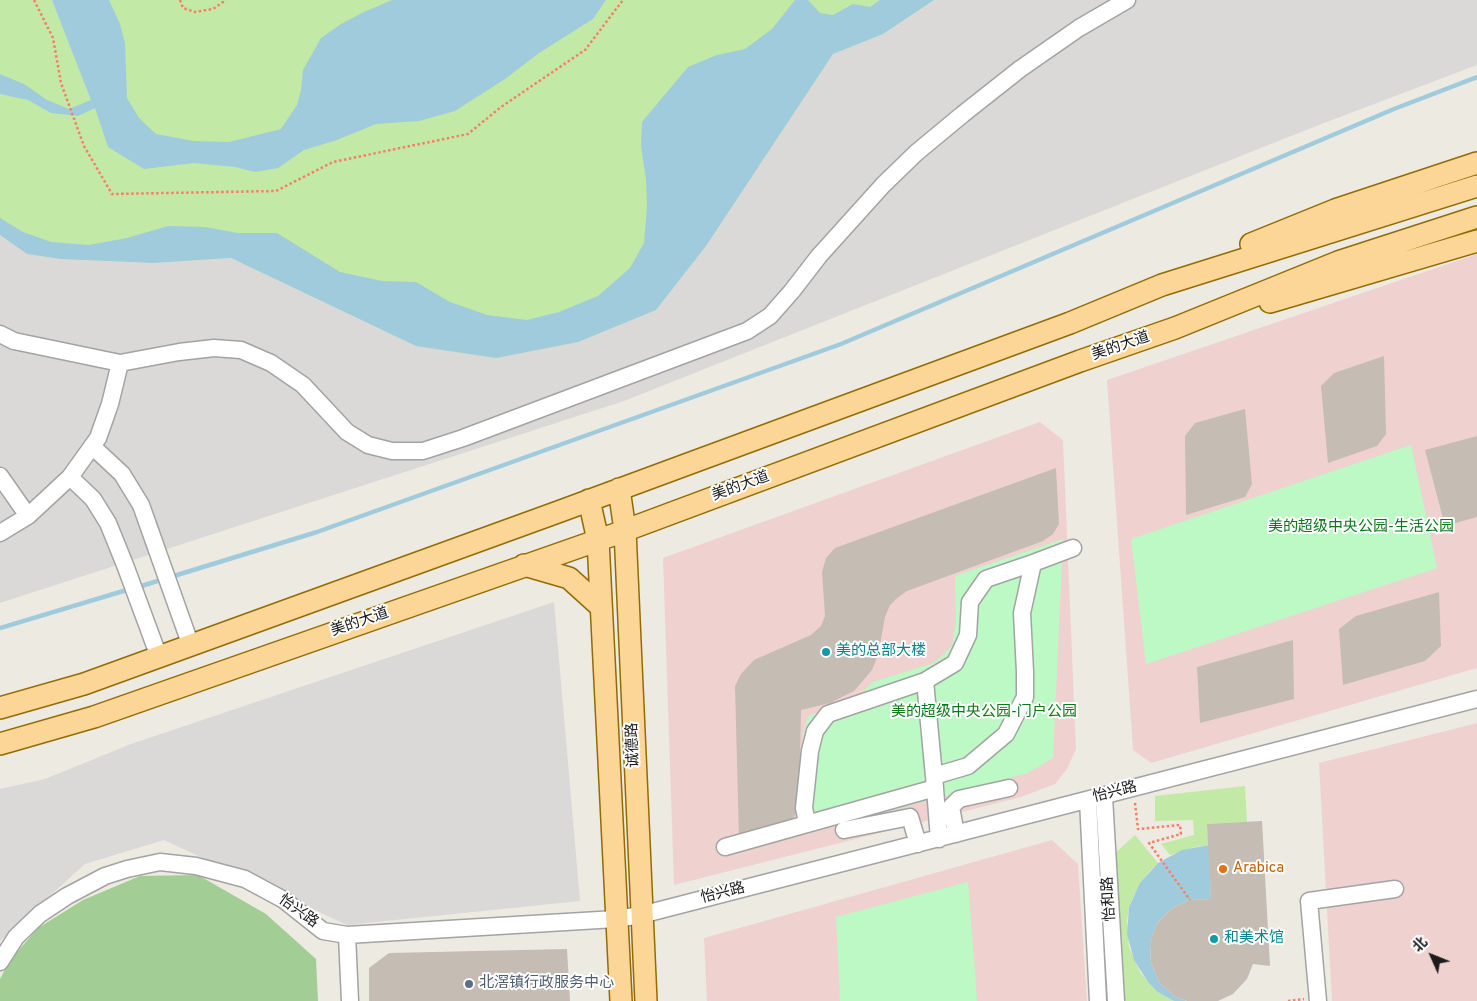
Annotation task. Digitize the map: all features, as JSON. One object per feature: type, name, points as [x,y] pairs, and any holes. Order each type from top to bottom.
[{"type":"main road","points":[[0,708],[84,684],[191,646],[1070,323],[1162,285],[1271,235],[1335,210],[1477,163]]},
{"type":"main road","points":[[1162,285],[1477,186]]},
{"type":"main road","name":"美的大道","points":[[0,744],[94,717],[598,540],[1080,361],[1175,328],[1338,262],[1477,217]]},
{"type":"main road","points":[[1175,328],[1477,241]]},
{"type":"main road","name":"诚德路","points":[[619,488],[625,530],[646,1001]]},
{"type":"main road","name":"诚德路","points":[[589,500],[598,540],[621,1001]]},
{"type":"main road","points":[[524,565],[569,578],[601,607]]},
{"type":"street","points":[[0,334],[14,341],[120,363],[214,348],[241,350],[271,363],[303,385],[347,432],[368,445],[392,451],[423,451],[463,438],[747,331],[770,316],[819,256],[883,185],[916,153],[1020,69],[1079,28],[1128,0]]},
{"type":"street","points":[[0,534],[28,516],[70,477],[98,438],[110,404],[120,363]]},
{"type":"street","points":[[92,446],[122,474],[141,505],[191,646]]},
{"type":"street","points":[[0,476],[28,516]]},
{"type":"street","points":[[70,477],[93,498],[108,523],[158,657]]},
{"type":"street","points":[[807,823],[804,808],[810,752],[815,731],[828,714],[925,681],[955,663],[968,635],[970,602],[986,579],[1073,548]]},
{"type":"street","points":[[725,847],[934,782],[968,766],[1006,734],[1025,697],[1022,613],[1033,563]]},
{"type":"street","points":[[925,681],[939,839]]},
{"type":"street","name":"怡兴路","points":[[0,962],[16,936],[40,914],[67,896],[105,876],[160,862],[196,866],[245,880],[284,900],[323,931],[347,935],[616,919],[641,915],[939,839],[1477,699]]},
{"type":"street","points":[[956,834],[951,807],[959,799],[1009,788]]},
{"type":"street","name":"怡和路","points":[[1104,796],[1116,1001]]},
{"type":"street","name":"怡和路","points":[[1088,800],[1098,1001]]},
{"type":"street","points":[[844,830],[910,816],[918,844]]},
{"type":"street","points":[[1318,1001],[1309,901],[1395,888]]},
{"type":"street","points":[[347,935],[350,1001]]},
{"type":"path","points":[[34,0],[53,38],[61,83],[84,146],[112,194],[276,190],[333,162],[468,134],[500,107],[585,50],[623,0]]},
{"type":"path","points":[[180,0],[183,8],[195,12],[213,9],[226,0]]},
{"type":"path","points":[[1133,789],[1138,829],[1180,825],[1181,834],[1149,843],[1190,900]]},
{"type":"shaded area","points":[[934,0],[1477,0],[1477,65],[1324,123],[624,401],[0,603],[0,235],[27,254],[61,259],[153,263],[231,258],[416,346],[656,310],[706,246],[833,54],[883,34]]},
{"type":"shaded area","points":[[1477,254],[1477,668],[1151,763],[1133,750],[1107,380]]},
{"type":"shaded area","points":[[1040,422],[1063,440],[1076,749],[1067,769],[1055,784],[1021,797],[674,885],[663,558]]},
{"type":"shaded area","points":[[554,602],[580,901],[347,925],[164,840],[85,864],[0,941],[0,789],[45,779],[131,744]]},
{"type":"shaded area","points":[[1477,723],[1477,1001],[1332,1001],[1319,763]]},
{"type":"shaded area","points":[[1052,840],[1078,864],[1087,1001],[707,1001],[704,938]]},
{"type":"green space","points":[[0,0],[934,0],[883,34],[833,54],[706,246],[656,310],[578,342],[496,358],[416,346],[231,258],[153,263],[61,259],[27,254],[0,235]]},
{"type":"green space","name":"美的超级中央公园-生活公园","points":[[1411,445],[1437,568],[1146,664],[1131,539]]},
{"type":"green space","name":"美的超级中央公园-门户公园","points":[[1063,539],[1053,758],[1028,773],[810,833],[800,817],[803,736],[808,716],[856,698],[873,682],[934,663],[952,646],[956,622],[955,576]]},
{"type":"green space","points":[[1245,786],[1247,822],[1207,824],[1209,845],[1195,847],[1170,855],[1161,844],[1194,835],[1193,820],[1155,821],[1155,796]]},
{"type":"green space","points":[[1135,835],[1158,863],[1149,872],[1134,895],[1129,907],[1127,921],[1129,947],[1140,972],[1148,982],[1174,1001],[1119,1001],[1113,855]]},
{"type":"green space","points":[[198,875],[266,914],[316,959],[318,1001],[0,1001],[0,979],[10,960],[38,928],[83,900],[140,876]]},
{"type":"green space","points":[[968,882],[977,1001],[840,1001],[836,917]]},
{"type":"water","points":[[52,0],[109,0],[120,24],[125,43],[127,98],[139,118],[156,134],[194,141],[229,142],[281,129],[297,105],[303,70],[321,38],[341,24],[392,0],[606,0],[593,19],[539,53],[505,79],[455,111],[419,121],[376,124],[337,140],[304,150],[278,168],[255,172],[235,167],[194,163],[144,169],[108,147],[95,108],[78,116],[51,113],[28,100],[0,94],[0,74],[24,84],[47,100],[69,109],[91,100]]},
{"type":"water","points":[[795,0],[808,0],[820,13],[833,15],[853,4],[870,7],[880,0],[934,0],[883,34],[833,54],[706,246],[656,310],[578,342],[496,358],[416,346],[231,258],[153,263],[61,259],[27,254],[0,235],[0,218],[23,232],[51,242],[89,245],[127,238],[168,226],[205,227],[238,233],[277,233],[340,272],[382,281],[416,282],[450,302],[487,315],[527,320],[559,312],[598,296],[630,268],[644,243],[647,207],[646,180],[641,146],[642,122],[688,67],[717,55],[745,49],[772,29]]},
{"type":"water","points":[[1209,845],[1211,899],[1190,900],[1172,908],[1157,923],[1150,943],[1151,963],[1159,982],[1174,996],[1187,1001],[1174,1001],[1158,992],[1148,982],[1134,960],[1127,934],[1129,907],[1140,883],[1158,863],[1182,850]]},
{"type":"building","points":[[1384,356],[1386,434],[1377,446],[1328,463],[1321,386],[1334,373]]},
{"type":"building","points":[[1245,409],[1252,484],[1245,497],[1186,515],[1185,436],[1195,423]]},
{"type":"building","points":[[1477,436],[1477,517],[1445,526],[1425,450]]},
{"type":"building","name":"美的总部大楼","points":[[1056,468],[1059,524],[1053,534],[1043,541],[907,591],[896,599],[890,605],[885,617],[878,655],[872,670],[861,683],[854,691],[830,703],[801,710],[799,807],[794,817],[787,824],[739,838],[735,686],[741,674],[754,660],[811,635],[821,626],[825,616],[822,572],[826,558],[835,548]]},
{"type":"building","points":[[1439,592],[1441,646],[1425,661],[1343,685],[1339,629],[1356,616]]},
{"type":"building","points":[[1293,640],[1294,699],[1200,723],[1197,667]]},
{"type":"building","points":[[1262,821],[1270,966],[1253,964],[1247,979],[1233,994],[1218,1001],[1187,1001],[1174,996],[1159,982],[1151,963],[1150,943],[1157,923],[1172,908],[1190,900],[1211,899],[1207,824]]},
{"type":"building","name":"北滘镇行政服务中心","points":[[567,949],[570,1001],[369,1001],[369,968],[389,953]]},
{"type":"waterway","points":[[138,587],[317,532],[841,344],[1394,109],[1477,77]]},
{"type":"waterway","points":[[0,628],[130,589]]},
{"type":"place","name":"美的总部大楼","points":[[826,652]]},
{"type":"place","name":"Arabica","points":[[1223,869]]},
{"type":"place","name":"和美术馆","points":[[1214,939]]},
{"type":"place","name":"北滘镇行政服务中心","points":[[469,984]]}]
